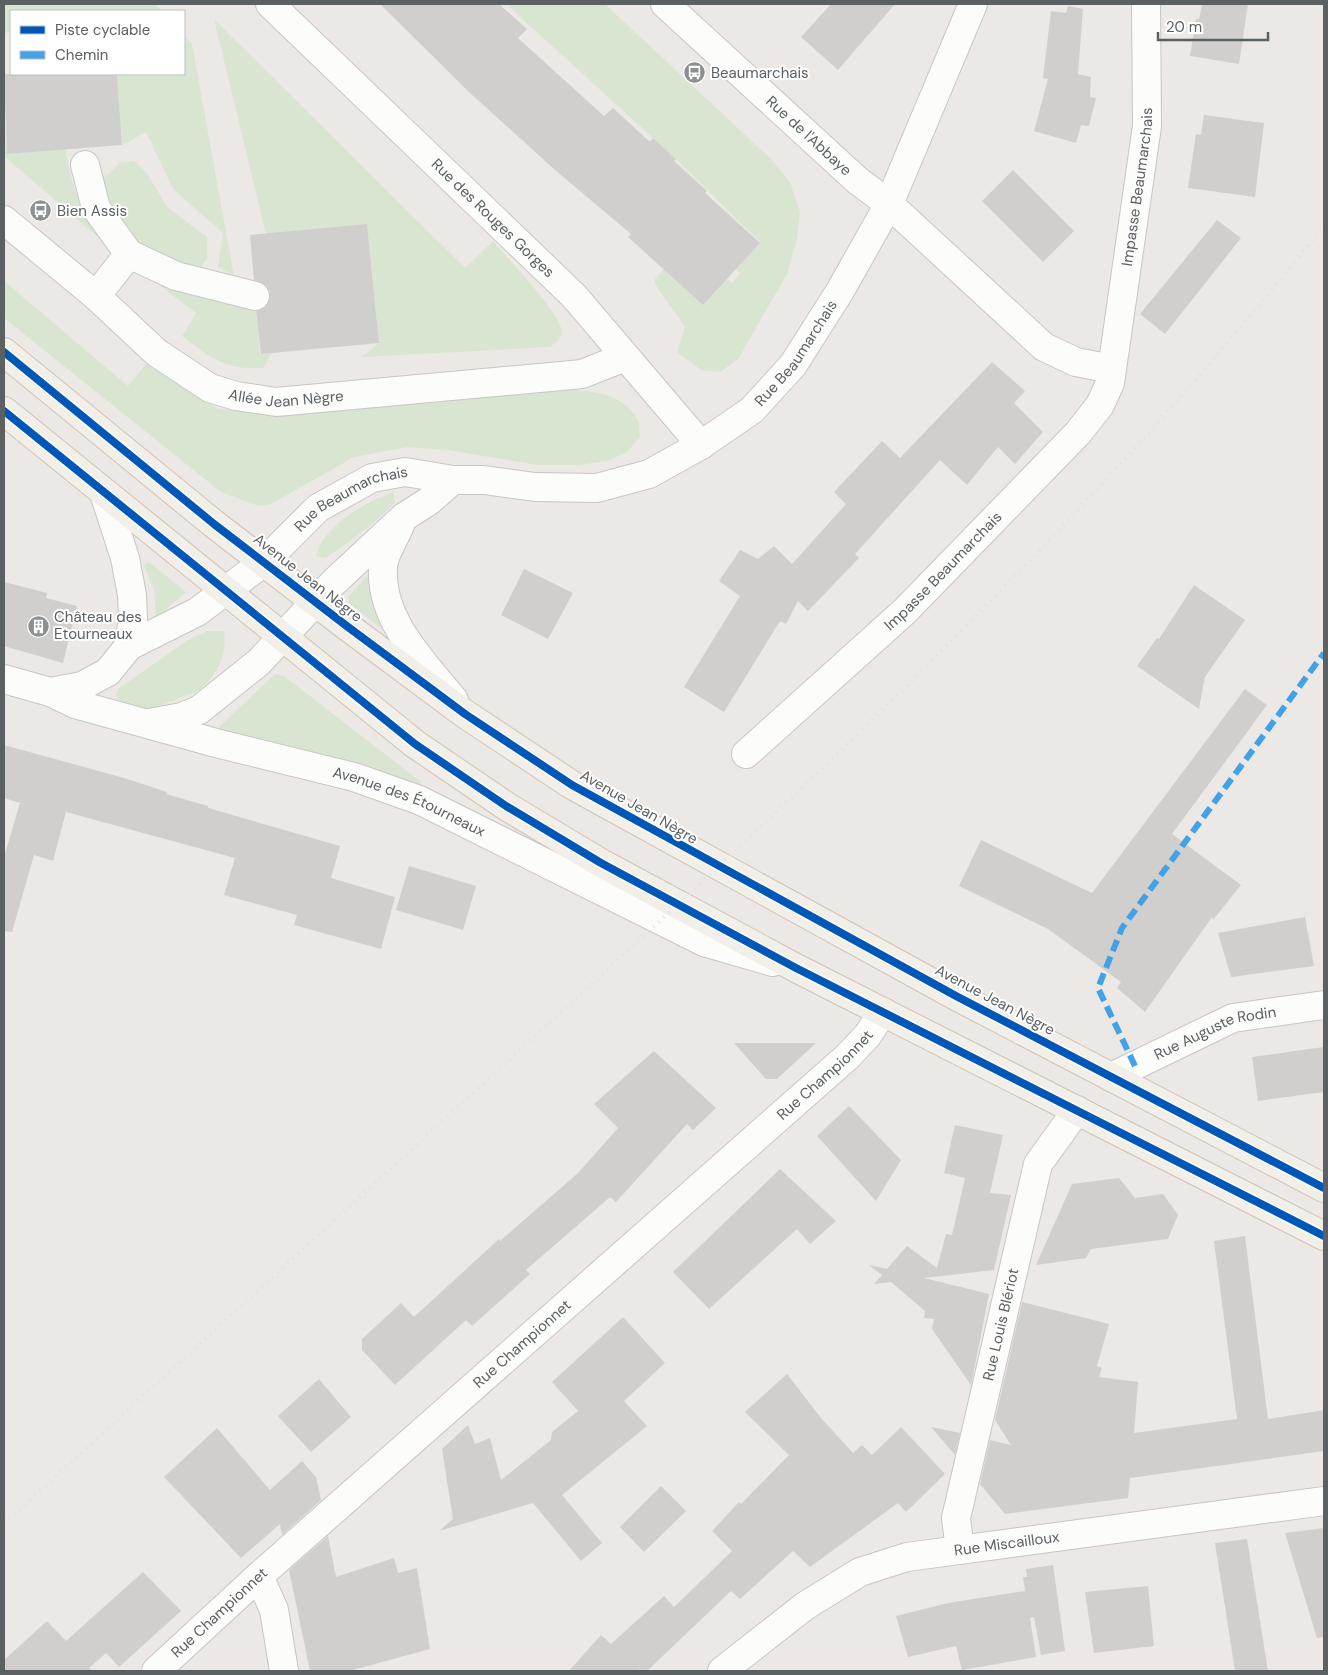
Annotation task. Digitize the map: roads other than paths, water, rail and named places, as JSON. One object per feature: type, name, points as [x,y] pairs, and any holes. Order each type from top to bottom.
[{"type":"main road","name":"Avenue Jean Nègre","points":[[4,352],[214,524],[316,602],[465,714],[572,785],[689,852],[956,996],[1324,1188]]},
{"type":"main road","points":[[4,411],[415,744],[506,806],[601,863],[796,968],[1324,1236]]},
{"type":"street","name":"Rue des Rouges Gorges","points":[[270,4],[574,296],[701,445]]},
{"type":"street","name":"Rue de l'Abbaye","points":[[665,4],[858,181],[889,204]]},
{"type":"street","name":"Rue Beaumarchais","points":[[130,646],[197,612],[264,562],[318,508],[372,478],[406,472],[453,480],[484,480],[535,487],[597,488],[650,474],[701,445],[752,410],[793,365],[840,291],[889,204],[973,4]]},
{"type":"street","name":"Impasse Beaumarchais","points":[[746,754],[905,611],[1078,433],[1100,405],[1110,383],[1147,126],[1146,4]]},
{"type":"street","points":[[85,165],[96,208],[129,254],[176,276],[255,296]]},
{"type":"street","points":[[889,204],[1044,347],[1076,362],[1112,369]]},
{"type":"street","name":"Allée Jean Nègre","points":[[4,220],[96,296],[157,353],[210,388],[236,396],[276,402],[582,374],[625,357]]},
{"type":"street","points":[[96,296],[129,254]]},
{"type":"street","points":[[146,724],[199,710],[259,662],[334,582],[404,517],[429,501],[453,480]]},
{"type":"street","points":[[50,692],[82,686],[108,672],[130,646],[133,618],[132,595],[124,558],[104,493]]},
{"type":"street","points":[[404,517],[383,566],[386,597],[405,640],[465,714]]},
{"type":"street","name":"Avenue des Étourneaux","points":[[4,679],[50,692],[75,704],[354,777],[419,800],[704,942],[796,968]]},
{"type":"street","name":"Rue Auguste Rodin","points":[[1111,1077],[1233,1018],[1324,1005]]},
{"type":"street","name":"Rue Championnet","points":[[156,1671],[260,1576],[847,1057],[867,1036],[883,1012]]},
{"type":"street","name":"Rue Louis Blériot","points":[[960,1550],[956,1518],[1038,1164],[1077,1110]]},
{"type":"street","name":"Rue Miscailloux","points":[[722,1671],[805,1606],[860,1572],[907,1557],[1324,1501]]},
{"type":"street","points":[[260,1576],[274,1610],[284,1671]]},
{"type":"railway","points":[[4,1524],[646,934],[912,680],[1041,549],[1166,413],[1267,296],[1324,224]]},
{"type":"place","name":"Beaumarchais","points":[[695,73]]},
{"type":"place","name":"Bien Assis","points":[[41,211]]},
{"type":"place","name":"Château des Etourneaux","points":[[38,626]]}]
